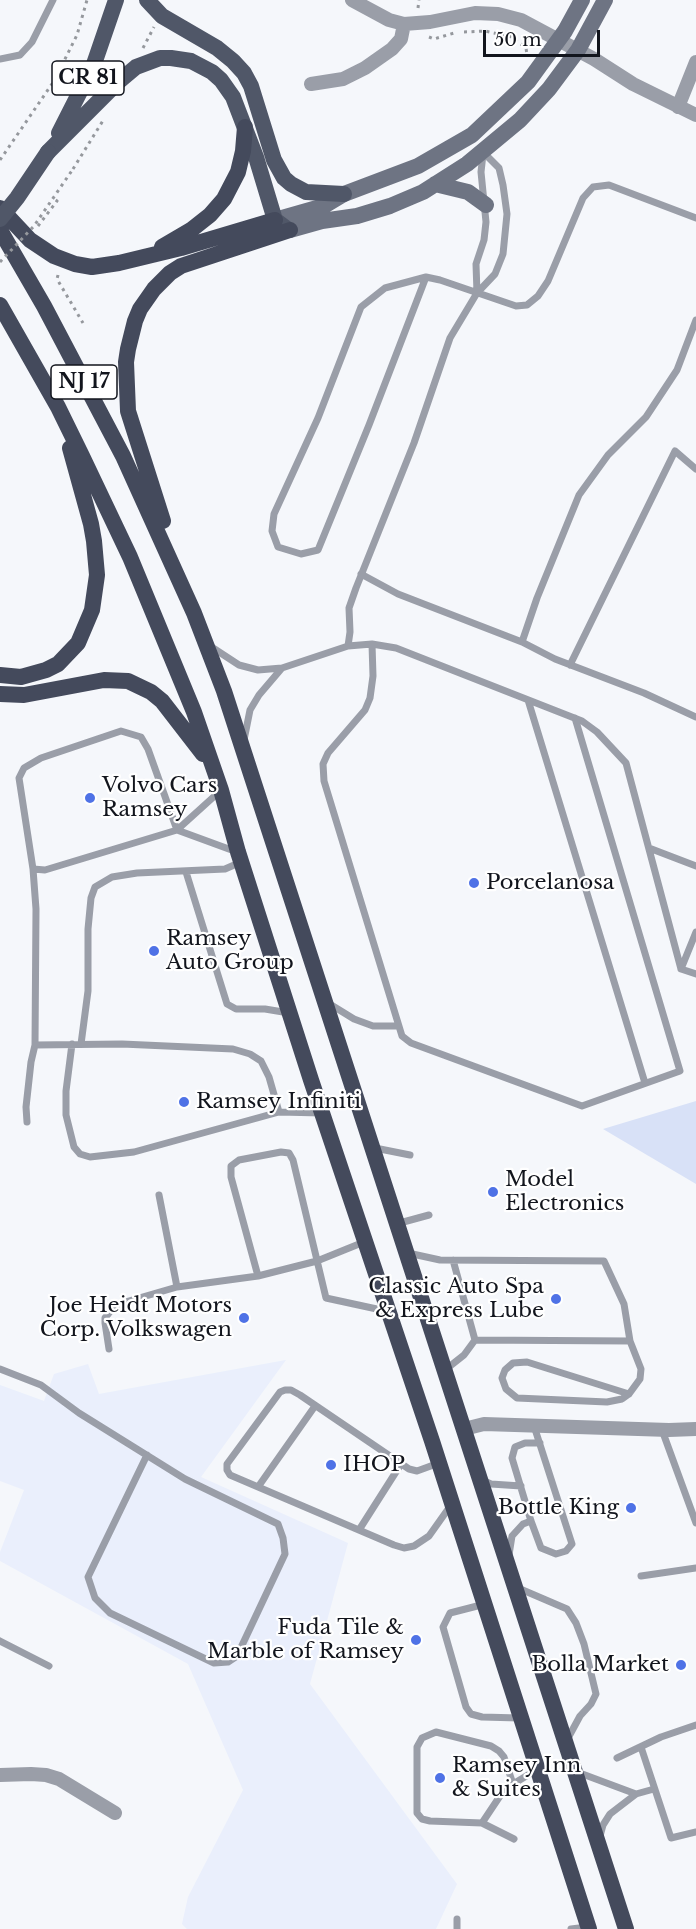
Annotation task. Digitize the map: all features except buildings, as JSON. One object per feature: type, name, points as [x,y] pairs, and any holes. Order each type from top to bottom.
[{"type":"highway","points":[[145,256],[190,230],[218,207],[230,190],[238,172],[243,151],[244,127]]},
{"type":"highway","points":[[0,208],[38,246],[54,256],[84,266],[100,266],[181,248],[275,220]]},
{"type":"highway","name":"NJ 17","points":[[0,230],[44,306],[123,456],[194,613],[224,691],[626,1929]]},
{"type":"highway","points":[[194,613],[128,411],[126,379],[131,336],[135,321],[147,298],[170,273],[193,261],[290,230]]},
{"type":"highway","name":"NJ 17","points":[[1,307],[58,407],[130,557],[194,712],[221,790],[240,857],[322,1113],[452,1502],[589,1928]]},
{"type":"highway","points":[[0,675],[21,677],[58,664],[78,642],[92,610],[97,574],[94,541],[58,407]]},
{"type":"highway","points":[[0,694],[12,696],[36,694],[104,680],[128,681],[151,692],[162,701],[211,764]]},
{"type":"main road","name":"CR 81","points":[[0,219],[48,152],[77,100],[94,64],[116,0]]},
{"type":"main road","points":[[147,0],[162,16],[217,48],[244,73],[251,86],[274,160],[284,178],[306,192],[344,194]]},
{"type":"main road","points":[[275,220],[324,206],[344,194],[418,166],[472,135],[528,82],[559,39],[582,0]]},
{"type":"main road","points":[[48,152],[129,72],[144,63],[160,58],[181,59],[212,72],[233,97],[275,220],[290,230],[322,221],[373,212],[408,199],[435,184],[483,152],[535,105],[578,50],[605,0]]},
{"type":"main road","points":[[472,135],[483,152]]},
{"type":"main road","points":[[435,184],[468,192],[486,205]]},
{"type":"street","points":[[352,0],[389,20],[404,24],[486,13],[510,16],[531,24],[633,84],[696,115]]},
{"type":"street","points":[[458,0],[460,15]]},
{"type":"street","points":[[311,84],[343,79],[364,68],[392,49],[401,39],[404,24]]},
{"type":"street","points":[[678,107],[696,62]]},
{"type":"street","points":[[464,1429],[484,1424],[662,1430],[696,1429]]},
{"type":"street","points":[[0,1775],[46,1775],[59,1779],[115,1813]]},
{"type":"lane","points":[[0,59],[20,55],[32,42],[53,0]]},
{"type":"lane","points":[[477,293],[476,264],[484,240],[486,205],[481,172],[483,152]]},
{"type":"lane","points":[[348,646],[349,608],[414,443],[450,338],[477,293],[495,274],[503,254],[506,201],[499,168],[483,152]]},
{"type":"lane","points":[[426,277],[318,550],[301,554],[278,547],[272,531],[274,514],[318,418],[361,307],[385,288],[426,277],[440,279],[516,306],[527,305],[533,301],[548,280],[583,198],[593,187],[609,185],[696,218]]},
{"type":"lane","points":[[522,642],[537,598],[579,495],[608,455],[646,417],[677,370],[696,320]]},
{"type":"lane","points":[[570,665],[675,451],[696,469]]},
{"type":"lane","points":[[362,573],[398,594],[522,642],[570,665],[644,693],[696,717]]},
{"type":"lane","points":[[205,643],[239,664],[258,670],[282,668],[348,646],[372,644],[396,648],[582,721],[597,732],[626,763],[681,969]]},
{"type":"lane","points":[[372,644],[373,676],[370,698],[365,710],[328,753],[323,764],[324,781],[402,1036],[411,1043],[582,1106],[680,1071],[575,718]]},
{"type":"lane","points":[[242,748],[250,710],[259,695],[282,668]]},
{"type":"lane","points":[[528,700],[645,1083]]},
{"type":"lane","points":[[27,1122],[26,1107],[35,1045],[36,909],[33,868],[19,778],[24,768],[40,758],[121,731],[141,738],[148,749],[177,830],[240,857],[225,869],[129,874],[112,877],[95,887],[90,908],[88,991],[81,1044]]},
{"type":"lane","points":[[33,868],[45,870],[177,830],[221,790]]},
{"type":"lane","points":[[649,848],[696,866]]},
{"type":"lane","points":[[186,872],[228,1004],[236,1009],[265,1009],[291,1013]]},
{"type":"lane","points":[[681,969],[696,932]]},
{"type":"lane","points":[[681,969],[696,974]]},
{"type":"lane","points":[[326,1002],[354,1019],[373,1026],[398,1026]]},
{"type":"lane","points":[[72,1044],[66,1091],[66,1115],[74,1147],[80,1154],[90,1157],[134,1152],[279,1112],[322,1113]]},
{"type":"lane","points":[[35,1045],[122,1044],[233,1049],[261,1060],[269,1077],[279,1112]]},
{"type":"lane","points":[[372,1147],[410,1155]]},
{"type":"lane","points":[[258,1276],[231,1176],[231,1166],[239,1160],[280,1152],[289,1153],[293,1160],[326,1298],[389,1311]]},
{"type":"lane","points":[[159,1195],[177,1287]]},
{"type":"lane","points":[[396,1224],[429,1215]]},
{"type":"lane","points":[[109,1349],[105,1318],[115,1305],[177,1287],[258,1276],[317,1261],[364,1242]]},
{"type":"lane","points":[[405,1252],[440,1260],[604,1261],[624,1304],[630,1341],[640,1368],[640,1379],[629,1394],[622,1399],[607,1402],[517,1398],[506,1389],[502,1378],[505,1370],[513,1363],[527,1362],[629,1394]]},
{"type":"lane","points":[[453,1260],[475,1340]]},
{"type":"lane","points":[[445,1370],[464,1354],[475,1340]]},
{"type":"lane","points":[[475,1340],[630,1341]]},
{"type":"lane","points":[[0,1368],[41,1385],[79,1413],[147,1455],[185,1479],[278,1524],[284,1538],[285,1554],[237,1656],[228,1662],[214,1663],[110,1613],[95,1598],[88,1577],[147,1455]]},
{"type":"lane","points":[[439,1463],[417,1471],[409,1469],[291,1390],[285,1390],[280,1392],[228,1464],[228,1470],[230,1475],[404,1548],[414,1546],[429,1536],[452,1502]]},
{"type":"lane","points":[[258,1487],[315,1406]]},
{"type":"lane","points":[[534,1425],[540,1443],[572,1544],[566,1551],[556,1554],[541,1548],[512,1458],[515,1447],[525,1443],[540,1443]]},
{"type":"lane","points":[[662,1430],[696,1523]]},
{"type":"lane","points":[[359,1530],[401,1464]]},
{"type":"lane","points":[[480,1479],[491,1484],[521,1486]]},
{"type":"lane","points":[[508,1564],[512,1536],[523,1524],[531,1521]]},
{"type":"lane","points":[[642,1576],[696,1568]]},
{"type":"lane","points":[[515,1586],[567,1609],[576,1623],[584,1644],[596,1694],[591,1704],[580,1716],[566,1743]]},
{"type":"lane","points":[[484,1604],[450,1613],[442,1627],[466,1707],[471,1714],[482,1717],[522,1719]]},
{"type":"lane","points":[[0,1641],[49,1666]]},
{"type":"lane","points":[[617,1758],[661,1737],[696,1725]]},
{"type":"lane","points":[[513,1784],[504,1757],[491,1746],[436,1732],[422,1738],[417,1747],[417,1813],[422,1819],[482,1823],[514,1839]]},
{"type":"lane","points":[[641,1747],[671,1838],[696,1832]]},
{"type":"lane","points":[[482,1823],[500,1796],[513,1784],[538,1769]]},
{"type":"lane","points":[[575,1771],[636,1794]]},
{"type":"lane","points":[[598,1842],[603,1825],[610,1814],[636,1794],[654,1789]]},
{"type":"lane","points":[[457,1919],[457,1929]]},
{"type":"lane","points":[[571,1929],[589,1928]]},
{"type":"path","points":[[0,160],[54,81],[77,35],[87,0]]},
{"type":"path","points":[[526,48],[527,55]]},
{"type":"path","points":[[0,262],[34,226],[73,169]]},
{"type":"path","points":[[34,231],[57,201],[54,199]]},
{"type":"shaded area","points":[[696,1101],[696,1184],[603,1129]]},
{"type":"shaded area","points":[[286,1360],[201,1477],[348,1543],[310,1684],[457,1884],[436,1929],[187,1929],[182,1924],[188,1897],[243,1790],[188,1664],[0,1561],[0,1552],[24,1490],[0,1481],[0,1385],[44,1401],[54,1374],[88,1364],[99,1394]]},
{"type":"place","name":"Volvo Cars Ramsey","points":[[90,798]]},
{"type":"place","name":"Porcelanosa","points":[[474,883]]},
{"type":"place","name":"Ramsey Auto Group","points":[[154,951]]},
{"type":"place","name":"Ramsey Infiniti","points":[[184,1102]]},
{"type":"place","name":"Model Electronics","points":[[493,1192]]},
{"type":"place","name":"Classic Auto Spa & Express Lube","points":[[556,1299]]},
{"type":"place","name":"Joe Heidt Motors Corp. Volkswagen","points":[[244,1318]]},
{"type":"place","name":"IHOP","points":[[331,1465]]},
{"type":"place","name":"Bottle King","points":[[631,1508]]},
{"type":"place","name":"Fuda Tile & Marble of Ramsey","points":[[416,1640]]},
{"type":"place","name":"Bolla Market","points":[[681,1665]]},
{"type":"place","name":"Ramsey Inn & Suites","points":[[440,1778]]}]
